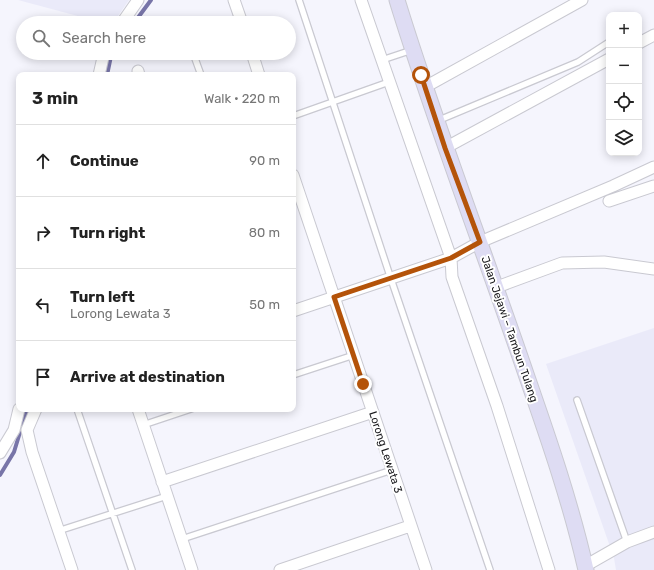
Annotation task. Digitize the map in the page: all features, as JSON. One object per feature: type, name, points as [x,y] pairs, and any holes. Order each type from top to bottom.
[{"type":"street","points":[[127,16],[138,0]]},
{"type":"street","points":[[234,0],[240,16]]},
{"type":"street","points":[[361,0],[451,258],[452,277],[497,406],[549,570]]},
{"type":"street","name":"Jalan Jejawi – Tambun Tulang","points":[[397,0],[445,148],[480,242],[544,426],[566,496],[586,568]]},
{"type":"street","points":[[425,87],[582,0]]},
{"type":"street","points":[[642,41],[654,35]]},
{"type":"street","points":[[100,72],[102,60]]},
{"type":"street","points":[[254,60],[258,72]]},
{"type":"street","points":[[445,148],[606,61]]},
{"type":"street","points":[[296,310],[451,258],[480,242],[613,186],[654,167]]},
{"type":"street","name":"Lorong Lewata 3","points":[[296,184],[426,570]]},
{"type":"street","points":[[609,200],[654,186]]},
{"type":"street","points":[[496,287],[562,263],[604,262],[654,269]]},
{"type":"street","points":[[0,453],[14,430],[18,412]]},
{"type":"street","points":[[35,412],[27,430],[32,452],[72,570]]},
{"type":"street","points":[[139,412],[192,570]]},
{"type":"street","points":[[162,482],[373,412]]},
{"type":"street","points":[[280,570],[410,526]]},
{"type":"street","points":[[586,568],[627,542],[654,532]]},
{"type":"lane","points":[[299,0],[391,279],[490,570]]},
{"type":"lane","points":[[437,121],[578,62],[606,44]]},
{"type":"lane","points":[[382,60],[412,50]]},
{"type":"lane","points":[[196,60],[200,72]]},
{"type":"lane","points":[[296,115],[389,82]]},
{"type":"lane","points":[[296,375],[354,355]]},
{"type":"lane","points":[[577,400],[627,542]]},
{"type":"lane","points":[[78,412],[132,570]]},
{"type":"lane","points":[[143,425],[182,412]]},
{"type":"lane","points":[[182,539],[392,470]]},
{"type":"lane","points":[[58,530],[167,496]]},
{"type":"shaded area","points":[[18,0],[129,0],[118,16],[78,16]]},
{"type":"shaded area","points":[[654,328],[654,570],[616,570],[614,558],[546,364]]},
{"type":"waterway","points":[[139,16],[151,0]]},
{"type":"waterway","points":[[108,72],[110,60]]},
{"type":"waterway","points":[[0,475],[14,452],[26,412]]},
{"type":"route","points":[[363,384],[334,297],[451,258],[480,242],[445,148],[421,75]]}]
